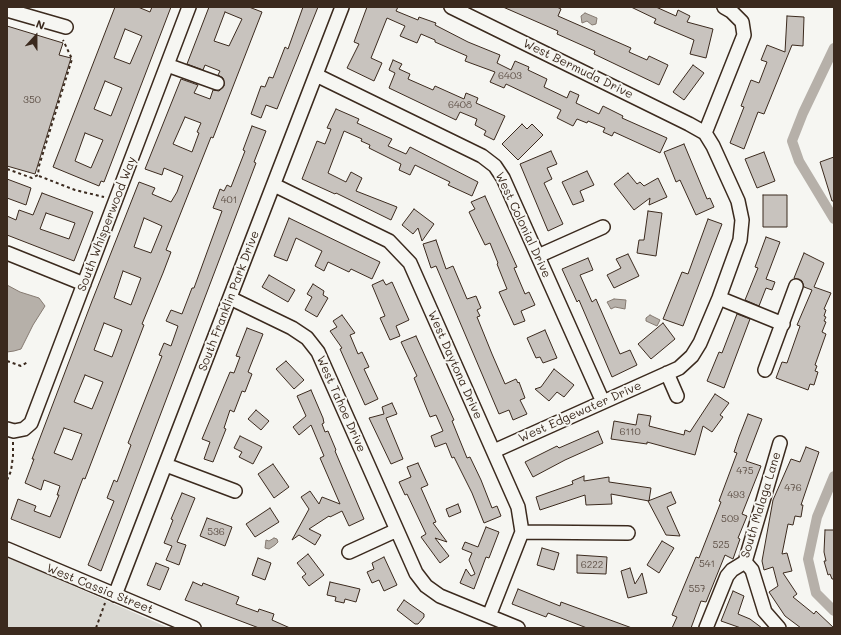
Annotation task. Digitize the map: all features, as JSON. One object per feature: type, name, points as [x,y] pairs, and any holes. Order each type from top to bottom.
[{"type":"street","name":"South Whisperwood Way","points":[[11,433],[24,428],[31,423],[189,7]]},
{"type":"street","name":"South Franklin Park Drive","points":[[111,599],[166,465],[342,7]]},
{"type":"street","name":"West Bermuda Drive","points":[[451,7],[682,120],[705,133]]},
{"type":"street","points":[[705,133],[744,35],[742,22],[731,11],[724,7]]},
{"type":"street","points":[[7,10],[66,27]]},
{"type":"street","points":[[167,65],[217,83]]},
{"type":"street","name":"West Colonial Drive","points":[[316,75],[482,156],[494,166],[503,178],[603,402]]},
{"type":"street","name":"West Edgewater Drive","points":[[494,451],[679,368],[692,356],[700,343],[719,298],[740,240],[742,220],[738,201],[713,146],[705,133]]},
{"type":"street","name":"West Daytona Drive","points":[[274,185],[389,241],[410,263],[518,507],[522,532]]},
{"type":"street","points":[[538,256],[603,227]]},
{"type":"street","points":[[7,253],[84,284]]},
{"type":"street","points":[[765,370],[796,286]]},
{"type":"street","name":"West Tahoe Drive","points":[[230,298],[292,328],[307,338],[318,352],[416,573],[426,586],[440,596],[518,628]]},
{"type":"street","points":[[719,298],[782,324]]},
{"type":"street","points":[[667,373],[677,396]]},
{"type":"street","name":"South Malaga Lane","points":[[706,628],[727,576],[732,570],[745,562],[780,443]]},
{"type":"street","points":[[166,465],[235,491]]},
{"type":"street","points":[[349,552],[397,530]]},
{"type":"street","points":[[489,616],[522,532],[628,534]]},
{"type":"street","name":"West Cassia Street","points":[[7,549],[111,599],[194,628]]},
{"type":"street","points":[[745,562],[752,570],[765,612],[779,628]]},
{"type":"path","points":[[7,169],[32,178],[38,175],[39,166],[72,59],[63,40]]},
{"type":"path","points":[[39,176],[75,190],[106,198]]},
{"type":"path","points":[[7,361],[21,366],[28,362]]},
{"type":"path","points":[[7,480],[11,471],[13,456],[11,433]]},
{"type":"path","points":[[96,628],[111,599]]},
{"type":"shaded area","points":[[585,13],[597,18],[596,24],[592,25],[587,21],[582,23],[581,16]]},
{"type":"shaded area","points":[[7,285],[20,292],[39,298],[45,306],[33,325],[21,349],[7,352]]},
{"type":"shaded area","points":[[614,299],[626,300],[625,309],[615,307],[611,309],[607,302]]},
{"type":"shaded area","points":[[650,315],[660,320],[657,326],[646,321],[646,318]]},
{"type":"shaded area","points":[[274,538],[277,539],[278,542],[269,549],[265,548],[266,540],[269,541]]},
{"type":"shaded area","points":[[7,557],[169,628],[7,628]]},
{"type":"building","points":[[115,7],[138,7],[150,12],[152,7],[171,7],[104,182],[101,181],[99,186],[53,167]],"holes":[[[125,29],[142,36],[130,64],[114,58]],[[105,81],[122,88],[111,116],[94,109]],[[85,133],[103,140],[91,168],[75,161]]]},
{"type":"building","points":[[209,7],[249,7],[262,12],[213,138],[211,137],[166,250],[171,252],[142,324],[144,325],[85,479],[83,478],[60,538],[11,519],[18,499],[36,506],[34,511],[50,517],[59,495],[57,495],[60,486],[44,480],[41,490],[25,483],[34,459],[32,459],[139,182],[155,188],[152,194],[171,202],[177,192],[183,176],[164,168],[162,175],[145,169],[181,79],[198,85],[194,93],[210,99],[213,90],[219,91],[224,86],[223,78],[218,75],[220,71],[205,65],[203,70],[187,64]],"holes":[[[225,12],[242,19],[229,46],[214,41]],[[185,117],[201,123],[192,152],[173,144]],[[144,218],[162,226],[151,253],[134,247]],[[123,271],[141,278],[131,305],[114,298]],[[104,323],[122,330],[112,357],[94,350]],[[85,375],[103,382],[92,409],[74,402]],[[64,428],[82,434],[72,460],[54,453]]]},
{"type":"building","points":[[303,7],[318,7],[277,109],[266,105],[261,118],[251,114],[261,86],[265,87],[269,77],[273,78],[285,47],[288,49]]},
{"type":"building","points":[[367,7],[398,7],[396,11],[418,20],[419,17],[436,23],[435,25],[468,42],[500,55],[497,63],[511,70],[515,61],[529,67],[528,70],[547,79],[544,87],[567,98],[570,91],[579,95],[576,103],[599,114],[603,106],[623,116],[622,118],[667,138],[660,153],[614,132],[612,136],[603,132],[605,128],[588,121],[587,123],[577,119],[573,126],[557,118],[561,110],[506,84],[504,88],[490,82],[495,72],[465,61],[467,56],[421,34],[417,43],[400,36],[405,26],[387,18],[371,58],[382,63],[374,81],[347,68],[359,44],[354,42]]},
{"type":"building","points":[[503,7],[557,7],[561,9],[558,16],[631,48],[629,52],[647,60],[649,56],[668,65],[659,85],[594,54],[595,51],[557,34],[558,31]]},
{"type":"building","points":[[631,7],[656,7],[676,16],[678,10],[690,16],[687,22],[713,29],[706,58],[690,54],[694,40],[654,23],[656,19]]},
{"type":"building","points":[[787,16],[804,17],[803,46],[792,45],[764,114],[758,112],[744,149],[730,143],[744,107],[741,106],[751,80],[759,83],[767,62],[761,60],[767,45],[785,52]]},
{"type":"building","points":[[7,26],[63,43],[59,55],[71,58],[35,174],[7,166]]},
{"type":"building","points":[[393,60],[402,64],[399,69],[410,74],[408,79],[433,90],[435,86],[464,99],[466,93],[478,98],[476,103],[505,116],[494,140],[484,135],[486,131],[475,125],[477,119],[460,112],[456,120],[389,88],[395,73],[389,70]]},
{"type":"building","points":[[693,65],[704,73],[684,100],[673,92]]},
{"type":"building","points":[[336,109],[359,119],[357,123],[392,139],[388,146],[406,154],[410,147],[478,182],[472,196],[448,185],[450,182],[415,165],[410,175],[399,170],[401,164],[369,148],[370,145],[361,141],[362,139],[344,131],[328,173],[346,182],[351,172],[362,178],[356,191],[397,207],[391,220],[336,193],[335,194],[302,179],[317,141],[325,144],[331,129],[327,128]]},
{"type":"building","points":[[522,124],[527,129],[532,124],[543,135],[518,160],[502,144]]},
{"type":"building","points":[[252,126],[266,131],[254,162],[256,163],[101,571],[88,565],[114,501],[107,498],[114,480],[117,482],[131,445],[128,443],[162,356],[159,355],[164,343],[171,346],[178,326],[166,321],[171,310],[182,314],[192,288],[194,288],[222,211],[213,208],[220,189],[224,191],[227,185],[231,187],[245,151],[243,150]]},
{"type":"building","points":[[684,144],[707,199],[710,198],[714,207],[696,215],[680,180],[676,182],[664,152]]},
{"type":"building","points":[[551,151],[557,164],[547,168],[552,179],[544,183],[563,224],[548,231],[520,164]]},
{"type":"building","points":[[764,152],[775,181],[757,188],[745,159]]},
{"type":"building","points":[[834,157],[834,201],[832,201],[820,162]]},
{"type":"building","points":[[587,171],[594,185],[580,191],[584,201],[573,205],[562,182]]},
{"type":"building","points":[[628,173],[637,184],[640,182],[644,186],[658,178],[667,197],[649,205],[650,198],[634,210],[614,184]]},
{"type":"building","points":[[7,179],[31,188],[26,205],[7,198]]},
{"type":"building","points":[[42,193],[93,212],[74,261],[7,235],[7,216],[16,220],[19,210],[33,215]],"holes":[[[46,213],[75,223],[69,239],[40,229]]]},
{"type":"building","points":[[763,195],[787,195],[787,227],[763,227]]},
{"type":"building","points":[[485,196],[517,267],[514,268],[525,294],[529,292],[535,305],[521,311],[525,321],[514,325],[499,292],[507,289],[497,264],[498,263],[490,243],[485,245],[469,212],[475,209],[471,202]]},
{"type":"building","points":[[414,209],[434,224],[422,241],[418,228],[413,234],[402,225]]},
{"type":"building","points":[[648,211],[662,213],[656,256],[637,253],[639,240],[644,240]]},
{"type":"building","points":[[289,218],[380,262],[372,279],[351,269],[349,272],[328,262],[324,271],[315,266],[322,251],[296,238],[287,261],[274,256]]},
{"type":"building","points":[[708,219],[722,224],[683,326],[663,319],[682,272],[688,274]]},
{"type":"building","points":[[766,237],[780,242],[766,279],[775,282],[772,290],[766,288],[759,306],[745,300],[758,268],[755,267]]},
{"type":"building","points":[[436,240],[446,269],[453,266],[467,299],[476,296],[481,308],[477,310],[480,316],[477,317],[492,354],[505,384],[516,379],[518,383],[519,382],[525,398],[520,400],[527,414],[513,420],[509,410],[499,414],[436,266],[431,268],[423,244]]},
{"type":"building","points":[[804,253],[824,263],[814,287],[831,293],[824,309],[826,310],[824,316],[826,317],[824,321],[826,322],[822,332],[826,334],[815,365],[817,366],[815,371],[818,372],[814,385],[810,384],[808,390],[776,378],[782,362],[787,363],[800,326],[797,325],[812,290],[804,287],[802,281],[794,278]]},
{"type":"building","points":[[628,254],[639,276],[614,288],[607,275],[621,268],[616,259]]},
{"type":"building","points":[[588,258],[593,270],[580,275],[592,302],[596,299],[620,354],[630,350],[637,365],[612,377],[579,300],[577,302],[562,269]]},
{"type":"building","points":[[269,275],[295,290],[288,302],[262,287]]},
{"type":"building","points":[[383,280],[386,285],[392,282],[409,320],[396,326],[400,336],[390,340],[380,318],[385,316],[372,285]]},
{"type":"building","points":[[313,284],[324,291],[323,295],[328,298],[317,317],[305,310],[312,297],[307,294]]},
{"type":"building","points":[[737,314],[750,319],[724,388],[707,381],[719,352],[722,353]]},
{"type":"building","points":[[342,315],[355,333],[350,335],[358,354],[362,352],[369,367],[364,369],[378,399],[365,405],[340,349],[342,348],[330,331],[337,327],[333,321]]},
{"type":"building","points":[[663,323],[675,339],[651,359],[638,344]]},
{"type":"building","points":[[247,328],[263,334],[248,372],[252,374],[245,392],[242,391],[234,412],[230,410],[224,428],[226,429],[213,462],[204,459],[210,442],[202,439],[230,372],[234,373],[240,357],[236,356]]},
{"type":"building","points":[[545,330],[557,358],[543,363],[540,357],[536,358],[527,338]]},
{"type":"building","points":[[416,336],[454,420],[452,421],[467,458],[470,457],[492,508],[497,506],[501,516],[484,523],[472,493],[454,457],[452,458],[446,443],[435,447],[431,436],[443,431],[436,415],[430,417],[414,378],[417,376],[401,342]]},
{"type":"building","points":[[286,361],[304,380],[294,389],[276,369]]},
{"type":"building","points":[[554,369],[574,385],[564,397],[557,392],[549,401],[535,389],[541,387]]},
{"type":"building","points":[[311,390],[323,418],[324,423],[322,424],[325,432],[328,431],[364,519],[349,526],[342,511],[330,517],[329,516],[309,529],[321,535],[315,545],[299,535],[292,540],[309,509],[301,497],[310,491],[319,504],[322,497],[340,504],[320,458],[324,456],[311,425],[299,435],[293,427],[306,416],[297,396]]},
{"type":"building","points":[[715,394],[729,403],[720,415],[723,417],[712,432],[703,426],[695,455],[647,442],[647,444],[611,439],[614,421],[636,425],[638,414],[651,416],[649,426],[684,435],[685,430],[690,432]]},
{"type":"building","points":[[392,403],[397,414],[386,418],[403,459],[391,464],[369,418],[384,414],[382,407]]},
{"type":"building","points":[[256,410],[269,421],[261,430],[248,419]]},
{"type":"building","points":[[748,414],[762,419],[746,461],[761,466],[742,514],[747,516],[738,538],[740,539],[733,559],[725,555],[706,602],[701,601],[691,628],[672,628],[677,617],[672,615],[696,557],[699,558],[721,502],[719,501],[737,453],[734,452]]},
{"type":"building","points":[[598,431],[603,443],[565,460],[533,477],[525,462],[557,446],[559,448]]},
{"type":"building","points":[[240,436],[262,447],[253,464],[239,457],[242,452],[234,448]]},
{"type":"building","points":[[806,447],[819,452],[801,505],[803,505],[801,517],[795,516],[793,525],[788,524],[782,554],[787,553],[792,571],[783,573],[797,594],[793,597],[814,614],[816,611],[834,628],[801,628],[785,616],[769,592],[778,586],[773,567],[764,570],[762,561],[773,500],[791,459],[800,462]]},
{"type":"building","points":[[418,463],[428,485],[421,488],[436,522],[433,523],[447,542],[435,538],[449,556],[440,563],[421,537],[426,534],[407,494],[405,495],[399,482],[411,477],[407,467]]},
{"type":"building","points":[[273,464],[289,487],[274,498],[258,474]]},
{"type":"building","points":[[584,476],[584,481],[609,477],[609,482],[651,488],[649,501],[611,494],[612,504],[586,505],[585,495],[540,510],[536,497],[573,484],[572,481]]},
{"type":"building","points":[[671,492],[676,503],[667,507],[680,536],[666,535],[648,501]]},
{"type":"building","points":[[182,493],[195,498],[177,542],[186,545],[179,565],[166,560],[172,546],[164,543],[173,520],[171,519]]},
{"type":"building","points":[[458,504],[461,512],[449,517],[446,509]]},
{"type":"building","points":[[270,508],[279,522],[255,537],[246,524]]},
{"type":"building","points":[[207,518],[232,527],[225,546],[200,536]]},
{"type":"building","points":[[486,527],[499,532],[489,558],[486,557],[474,589],[460,583],[466,569],[471,576],[475,574],[469,560],[472,553],[462,549],[465,542],[478,547]]},
{"type":"building","points":[[825,530],[834,530],[834,579],[832,579],[830,574],[828,575],[824,561],[826,561],[824,552]]},
{"type":"building","points":[[662,541],[674,548],[659,573],[647,565]]},
{"type":"building","points":[[542,548],[559,553],[554,570],[537,565]]},
{"type":"building","points":[[308,554],[324,575],[309,586],[302,577],[306,574],[297,563]]},
{"type":"building","points":[[577,555],[607,557],[606,574],[577,573]]},
{"type":"building","points":[[384,557],[397,585],[384,591],[379,580],[372,583],[367,572],[374,569],[372,563]]},
{"type":"building","points":[[258,558],[271,563],[265,580],[252,575]]},
{"type":"building","points":[[156,563],[169,568],[160,590],[147,585]]},
{"type":"building","points":[[630,568],[635,584],[642,573],[647,593],[628,598],[621,571]]},
{"type":"building","points":[[193,582],[202,586],[203,583],[239,597],[236,604],[258,612],[259,609],[274,614],[272,620],[290,628],[259,628],[185,600]]},
{"type":"building","points":[[330,582],[360,589],[356,602],[345,599],[344,603],[335,601],[336,597],[327,595]]},
{"type":"building","points":[[518,589],[560,606],[561,602],[632,628],[587,628],[548,613],[546,617],[512,604]]},
{"type":"building","points":[[733,591],[744,596],[738,614],[750,619],[762,628],[741,628],[721,621]]},
{"type":"building","points":[[404,600],[424,614],[424,617],[418,624],[415,624],[397,610]]},
{"type":"waterway","points":[[834,48],[803,113],[792,141],[799,161],[834,219]]},
{"type":"waterway","points":[[834,476],[817,517],[808,559],[816,593],[834,611]]}]
